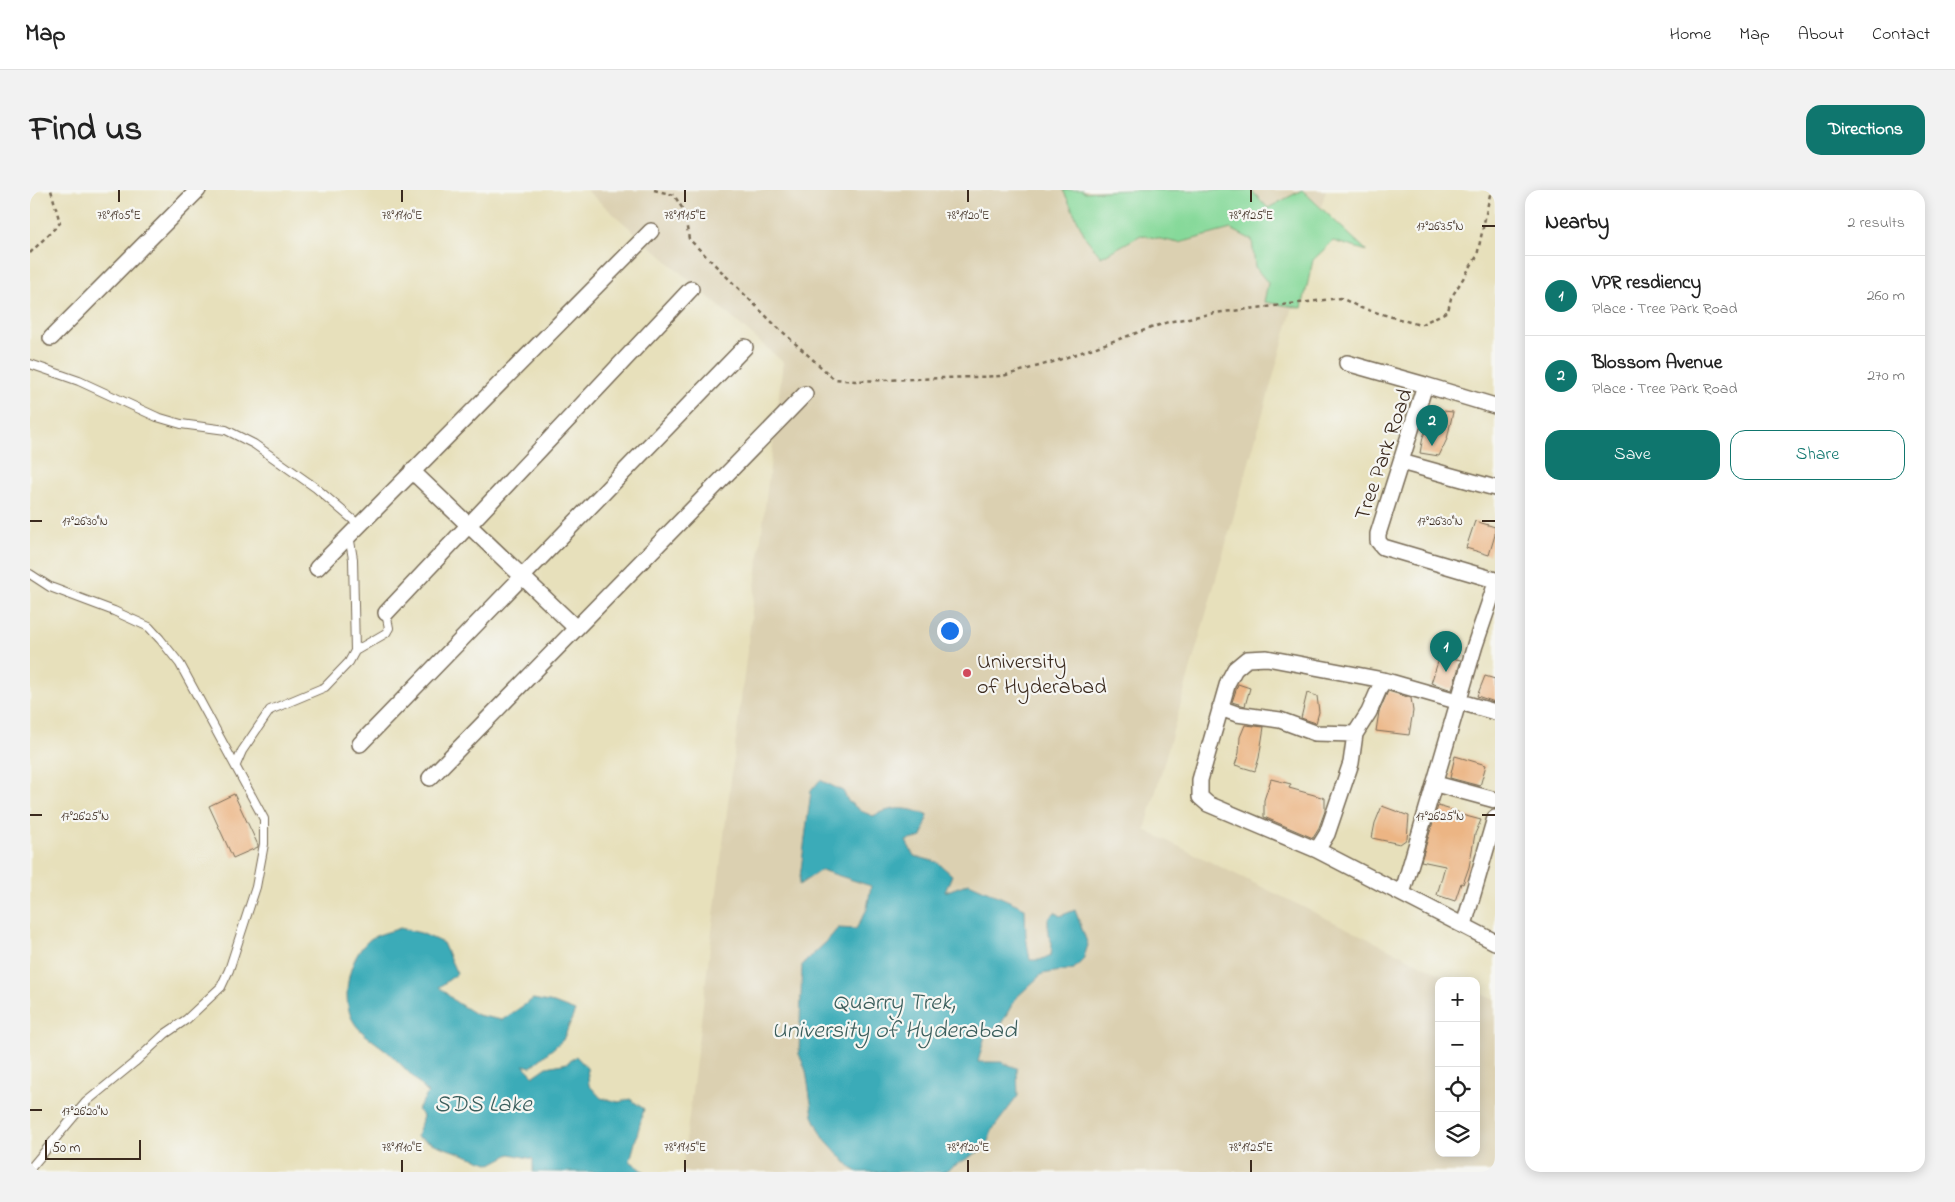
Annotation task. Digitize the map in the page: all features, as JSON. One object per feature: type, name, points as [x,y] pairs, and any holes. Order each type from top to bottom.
[{"type":"street","points":[[51,338],[198,190]]},
{"type":"street","points":[[317,568],[651,231]]},
{"type":"street","points":[[386,613],[692,289]]},
{"type":"street","points":[[360,744],[745,347]]},
{"type":"street","points":[[1347,363],[1425,385]]},
{"type":"street","name":"Tree Park Road","points":[[1495,406],[1425,385],[1378,534],[1378,541],[1383,546],[1495,580]]},
{"type":"street","points":[[430,778],[805,394]]},
{"type":"street","points":[[1401,462],[1495,488]]},
{"type":"street","points":[[412,471],[576,628]]},
{"type":"street","points":[[1402,894],[1436,784],[1475,645],[1495,586]]},
{"type":"street","points":[[1495,712],[1383,680],[1267,658],[1247,659],[1235,669],[1228,682],[1200,780],[1200,797],[1208,804],[1317,850],[1495,942]]},
{"type":"street","points":[[1317,850],[1326,834],[1351,763],[1355,734],[1369,712],[1383,680]]},
{"type":"street","points":[[1220,708],[1237,714],[1280,720],[1315,733],[1355,734]]},
{"type":"street","points":[[1436,784],[1495,800]]},
{"type":"street","points":[[1464,925],[1495,818]]},
{"type":"lane","points":[[30,364],[79,381],[157,417],[181,424],[226,430],[254,444],[316,488],[354,530],[355,651],[349,662],[325,687],[270,710],[242,751],[236,765]]},
{"type":"lane","points":[[30,574],[50,587],[114,611],[149,627],[180,664],[264,819],[264,844],[256,886],[222,987],[187,1019],[165,1034],[135,1062],[86,1102],[30,1169]]},
{"type":"lane","points":[[355,651],[362,649],[386,633],[389,628],[386,613]]},
{"type":"path","points":[[30,253],[60,224],[51,190]]},
{"type":"path","points":[[654,190],[674,195],[684,210],[689,239],[772,323],[834,379],[855,381],[1003,376],[1053,362],[1168,322],[1215,313],[1341,298],[1361,308],[1420,325],[1448,311],[1451,298],[1477,256],[1491,190]]},
{"type":"shaded area","name":"University of Hyderabad","points":[[586,190],[1326,190],[1145,830],[1447,977],[1435,977],[1435,1157],[1480,1157],[1480,993],[1495,1000],[1495,1172],[682,1172],[783,362]]},
{"type":"green space","points":[[1063,190],[1083,190],[1083,192],[1251,190],[1268,208],[1302,190],[1367,251],[1333,241],[1313,260],[1302,308],[1264,302],[1268,283],[1255,267],[1252,240],[1231,229],[1179,243],[1141,235],[1101,257],[1086,238]]},
{"type":"water","name":"Quarry Trek, University of Hyderabad","points":[[820,780],[843,791],[848,801],[861,811],[873,816],[894,809],[913,810],[928,815],[922,837],[906,841],[914,856],[937,862],[952,875],[945,892],[969,883],[1025,908],[1026,936],[1030,960],[1040,960],[1051,955],[1052,943],[1048,934],[1048,919],[1055,912],[1060,916],[1075,910],[1088,945],[1083,960],[1074,969],[1042,974],[1016,998],[1001,1024],[986,1032],[978,1062],[1001,1062],[1017,1068],[1018,1096],[993,1129],[985,1148],[944,1172],[858,1172],[851,1168],[823,1137],[813,1116],[806,1071],[799,1054],[802,965],[838,928],[856,929],[867,909],[871,886],[821,870],[799,885],[811,791]]},
{"type":"water","name":"SDS Lake","points":[[400,928],[421,933],[443,943],[457,974],[439,987],[456,1002],[477,1015],[502,1020],[533,999],[554,1003],[575,1011],[563,1040],[531,1067],[523,1065],[534,1076],[547,1067],[567,1063],[576,1056],[587,1068],[589,1085],[601,1098],[619,1102],[630,1099],[644,1109],[630,1161],[645,1172],[533,1172],[533,1159],[510,1154],[491,1164],[417,1137],[423,1116],[417,1110],[428,1093],[391,1055],[355,1025],[347,1000],[349,978],[361,948],[375,937]]},
{"type":"building","points":[[1434,410],[1453,412],[1447,439],[1439,456],[1420,453],[1423,437]]},
{"type":"building","points":[[1475,521],[1495,527],[1495,535],[1489,555],[1466,548]]},
{"type":"building","points":[[1440,656],[1461,660],[1452,690],[1431,683]]},
{"type":"building","points":[[1485,676],[1495,679],[1495,702],[1477,696]]},
{"type":"building","points":[[1238,684],[1250,688],[1245,706],[1232,702]]},
{"type":"building","points":[[1388,691],[1411,698],[1413,711],[1409,735],[1376,731],[1379,712]]},
{"type":"building","points":[[1307,693],[1317,696],[1319,712],[1316,723],[1301,718]]},
{"type":"building","points":[[1245,725],[1264,727],[1255,771],[1235,765],[1239,753],[1240,737]]},
{"type":"building","points":[[1455,756],[1486,765],[1480,786],[1450,778]]},
{"type":"building","points":[[1271,779],[1291,784],[1289,788],[1325,798],[1325,811],[1313,838],[1264,817],[1264,800]]},
{"type":"building","points":[[234,794],[258,847],[233,858],[209,806]]},
{"type":"building","points":[[1382,806],[1409,816],[1407,839],[1400,844],[1372,838],[1375,823]]},
{"type":"building","points":[[1438,806],[1481,820],[1475,834],[1469,867],[1455,901],[1437,895],[1445,866],[1421,861]]},
{"type":"place","name":"Blossom Avenue","points":[[1432,446]]},
{"type":"place","name":"VPR resdiency","points":[[1446,672]]},
{"type":"place","name":"University of Hyderabad","points":[[967,673]]}]
